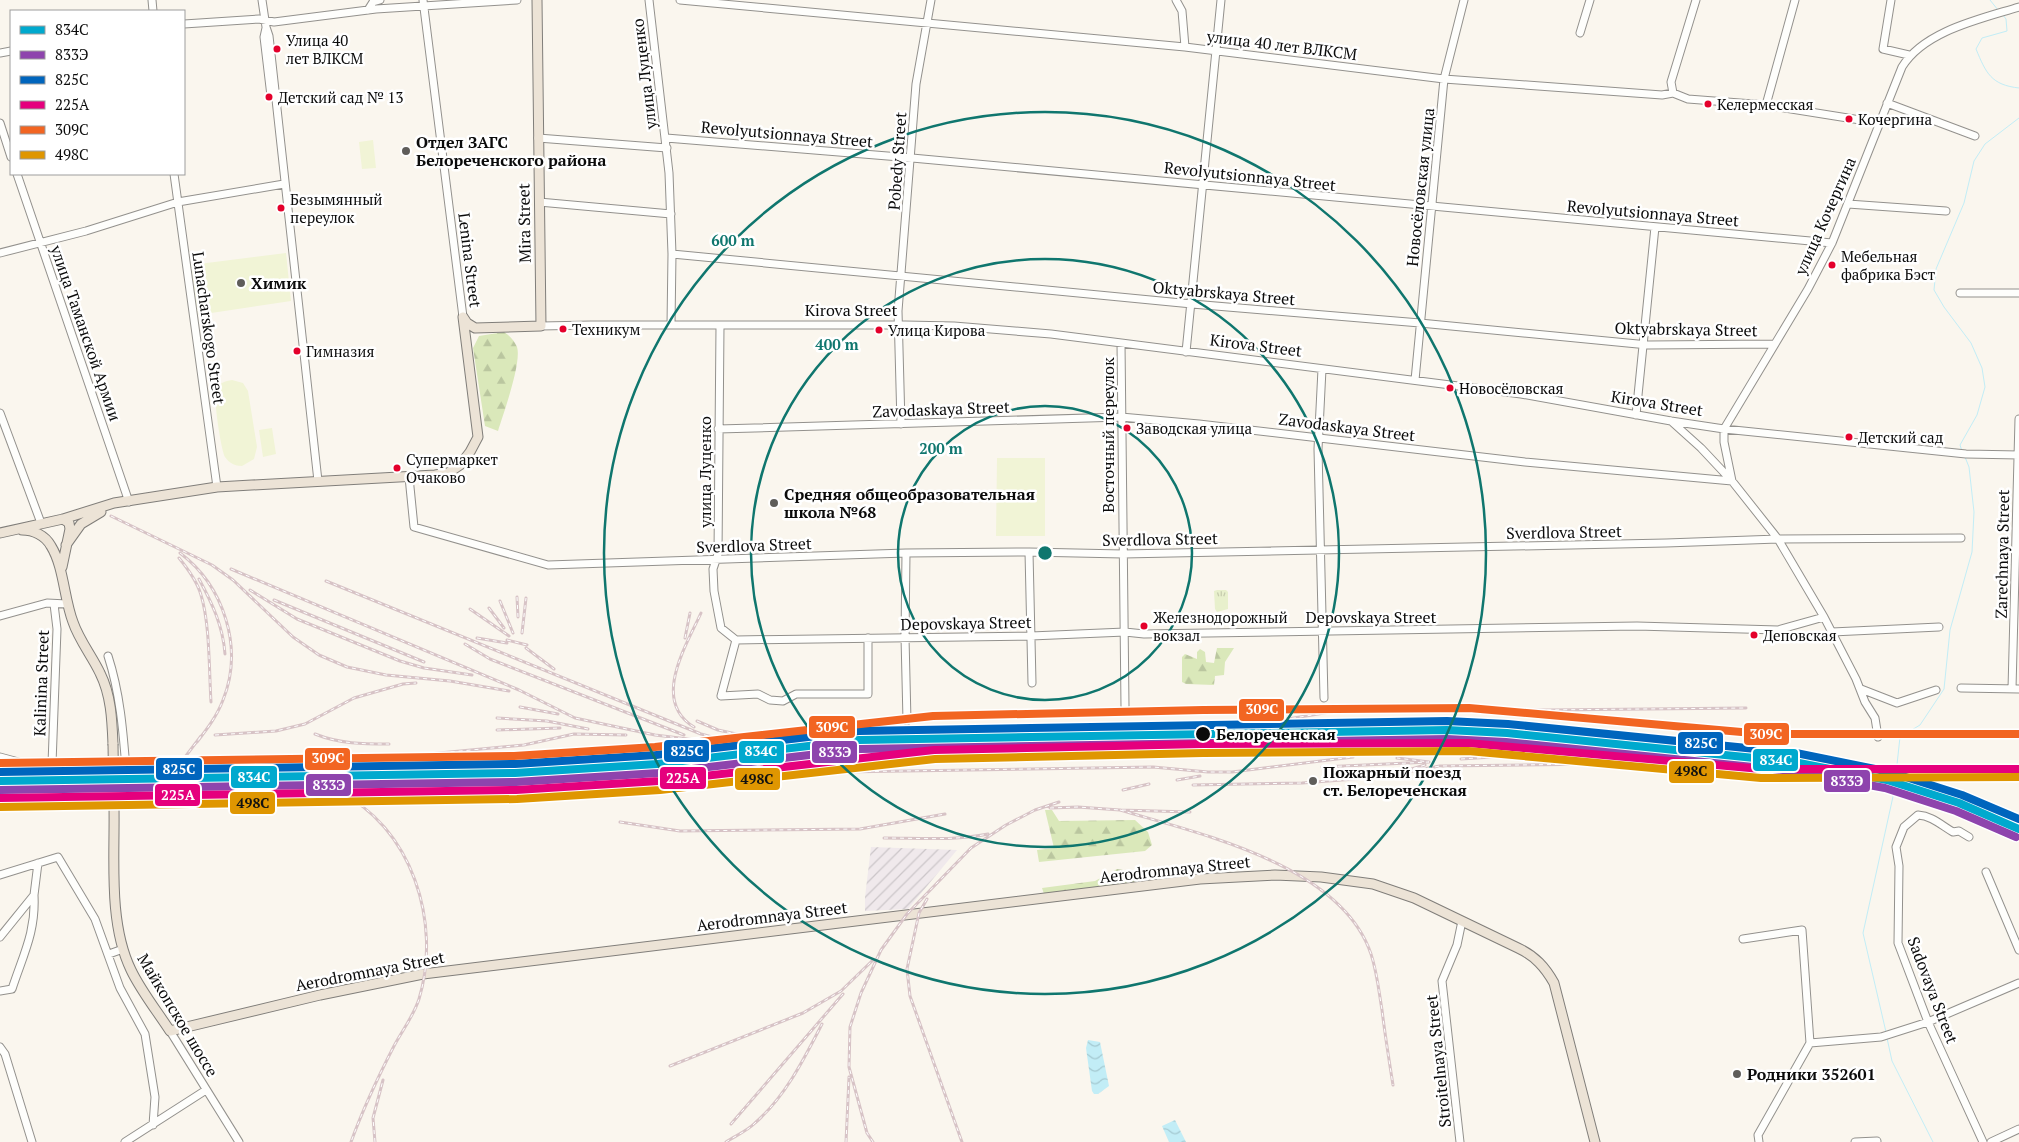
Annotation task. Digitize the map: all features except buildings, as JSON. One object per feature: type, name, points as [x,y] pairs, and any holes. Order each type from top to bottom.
[{"type":"main road","name":"Mira Street","points":[[537,0],[541,326]]},
{"type":"main road","name":"Kirova Street","points":[[463,317],[467,323],[475,328],[541,326]]},
{"type":"main road","name":"Lenina Street","points":[[129,502],[217,487],[410,477],[448,473],[460,465],[478,437],[463,317]]},
{"type":"main road","points":[[467,352],[474,334],[485,329]]},
{"type":"main road","points":[[0,533],[60,519],[114,503],[129,502]]},
{"type":"main road","points":[[66,545],[84,521],[104,510],[129,502]]},
{"type":"main road","points":[[60,519],[68,522],[70,526],[61,575]]},
{"type":"main road","name":"Майкопское шоссе","points":[[60,519],[48,524],[46,529],[55,546],[73,624],[106,685],[111,710],[115,896],[123,949],[131,971],[170,1031]]},
{"type":"main road","points":[[12,530],[29,530],[40,535],[50,544],[57,557]]},
{"type":"main road","name":"Aerodromnaya Street","points":[[170,1031],[320,995],[424,974],[1190,880],[1275,874],[1322,876],[1382,886],[1414,898],[1531,954],[1554,984],[1572,1047],[1595,1142]]},
{"type":"street","points":[[262,0],[266,27],[264,37],[316,481]]},
{"type":"street","points":[[368,10],[373,2],[380,0]]},
{"type":"street","points":[[185,24],[265,19],[274,22],[424,3],[517,0]]},
{"type":"street","name":"улица Луценко","points":[[649,0],[667,148],[672,254],[671,325]]},
{"type":"street","name":"улица 40 лет ВЛКСМ","points":[[680,0],[1217,51],[1228,54],[1444,79],[1662,95],[1673,93],[1688,98],[1766,105],[1879,122]]},
{"type":"street","name":"Pobedy Street","points":[[901,424],[898,325],[912,158],[916,84],[931,0]]},
{"type":"street","points":[[1176,0],[1182,11],[1185,48]]},
{"type":"street","points":[[1186,352],[1221,0]]},
{"type":"street","name":"Новосёловская улица","points":[[1415,380],[1444,79],[1464,0]]},
{"type":"street","points":[[1580,33],[1590,0]]},
{"type":"street","points":[[1673,93],[1671,82],[1696,0]]},
{"type":"street","points":[[1766,105],[1795,0]]},
{"type":"street","points":[[1891,0],[1882,49],[1909,54],[1929,39],[2019,7]]},
{"type":"street","name":"Lenina Street","points":[[424,3],[463,317]]},
{"type":"street","name":"улица Кочергина","points":[[1724,429],[1808,289],[1832,243],[1879,122],[1909,54]]},
{"type":"street","points":[[1887,103],[1975,136]]},
{"type":"street","points":[[0,122],[10,154]]},
{"type":"street","points":[[538,138],[667,148]]},
{"type":"street","name":"Revolyutsionnaya Street","points":[[666,138],[912,158],[1832,243]]},
{"type":"street","name":"улица Таманской Армии","points":[[17,175],[129,502]]},
{"type":"street","name":"Lunacharskogo Street","points":[[174,175],[217,487]]},
{"type":"street","points":[[0,253],[86,231],[178,202],[282,184]]},
{"type":"street","points":[[539,202],[671,214]]},
{"type":"street","points":[[1848,204],[1946,211]]},
{"type":"street","points":[[1636,415],[1654,227]]},
{"type":"street","name":"Oktyabrskaya Street","points":[[672,254],[1192,304],[1643,344],[1774,344]]},
{"type":"street","points":[[1960,294],[2019,293]]},
{"type":"street","name":"Kirova Street","points":[[541,326],[898,325],[954,326],[1032,332],[1520,394],[1724,429],[1966,454],[2019,455]]},
{"type":"street","name":"улица Луценко","points":[[720,326],[718,554],[713,568],[714,591],[721,628],[736,640]]},
{"type":"street","name":"Восточный переулок","points":[[1121,343],[1126,706]]},
{"type":"street","points":[[1322,369],[1319,438],[1324,698]]},
{"type":"street","points":[[0,413],[41,523]]},
{"type":"street","name":"Zavodaskaya Street","points":[[718,429],[1121,417],[1198,424],[1525,462],[1732,481]]},
{"type":"street","name":"Zarechnaya Street","points":[[2016,689],[2019,419]]},
{"type":"street","points":[[1671,421],[1696,443],[1732,481],[1778,539],[1824,617],[1861,689],[1865,702],[1875,718],[1878,737]]},
{"type":"street","points":[[1724,429],[1724,442],[1732,481]]},
{"type":"street","name":"Sverdlova Street","points":[[410,477],[414,527],[548,565],[906,553],[1029,552],[1123,554],[1656,544],[1778,539],[1961,538]]},
{"type":"street","points":[[1029,552],[1032,683]]},
{"type":"street","points":[[906,553],[907,721]]},
{"type":"street","points":[[0,616],[47,603],[67,604]]},
{"type":"street","name":"Kalinina Street","points":[[52,764],[57,629],[54,604]]},
{"type":"street","name":"Depovskaya Street","points":[[736,640],[1031,636],[1125,632],[1131,634],[1179,634],[1637,626],[1778,630],[1824,617]]},
{"type":"street","points":[[1832,632],[1939,627]]},
{"type":"street","points":[[736,640],[721,696],[758,694],[770,700],[783,700],[796,694],[868,694],[868,638]]},
{"type":"street","points":[[0,757],[26,764],[126,769],[122,715],[116,678],[108,656]]},
{"type":"street","points":[[1961,688],[2016,689]]},
{"type":"street","points":[[1861,689],[1897,703],[1936,690]]},
{"type":"street","name":"Sadovaya Street","points":[[1969,837],[1959,831],[1953,832],[1933,819],[1918,815],[1904,827],[1896,847],[1898,866],[1898,943],[1928,1022],[1983,1142]]},
{"type":"street","points":[[0,875],[58,857],[95,919],[120,988],[145,1034],[155,1097],[152,1125]]},
{"type":"street","points":[[0,991],[12,989],[18,968],[32,935],[38,863]]},
{"type":"street","points":[[1986,872],[2019,950]]},
{"type":"street","points":[[0,937],[34,895]]},
{"type":"street","name":"Stroitelnaya Street","points":[[1460,1142],[1442,981],[1457,945],[1462,921]]},
{"type":"street","points":[[1743,939],[1802,930],[1810,1043],[1758,1135],[1759,1142]]},
{"type":"street","points":[[109,954],[123,949]]},
{"type":"street","points":[[1810,1043],[1881,1037],[1928,1022],[2019,983]]},
{"type":"street","name":"Майкопское шоссе","points":[[170,1031],[239,1142]]},
{"type":"street","points":[[0,1047],[5,1054],[32,1142]]},
{"type":"street","points":[[125,1142],[206,1090]]},
{"type":"street","points":[[1991,1142],[2019,1129]]},
{"type":"street","points":[[1855,1142],[1878,1140]]},
{"type":"shaded area","points":[[871,847],[957,850],[908,909],[865,911]]},
{"type":"green space","points":[[373,140],[376,168],[362,169],[359,142]]},
{"type":"green space","name":"Химик","points":[[286,253],[291,301],[198,315],[191,265]]},
{"type":"green space","points":[[504,332],[515,342],[518,354],[511,389],[498,431],[485,426],[473,348],[479,336]]},
{"type":"green space","points":[[232,380],[243,383],[248,391],[257,447],[254,459],[242,466],[232,464],[225,457],[221,445],[216,412],[216,390],[222,383]]},
{"type":"green space","points":[[272,428],[276,454],[263,457],[259,430]]},
{"type":"green space","points":[[997,458],[1045,458],[1045,536],[996,536]]},
{"type":"green space","points":[[1226,590],[1228,592],[1228,609],[1217,612],[1215,609],[1214,591]]},
{"type":"green space","points":[[1217,648],[1234,648],[1225,662],[1224,675],[1215,676],[1214,685],[1186,684],[1182,682],[1182,657],[1185,654],[1197,659],[1197,652],[1200,649],[1205,652],[1206,662],[1214,663]]},
{"type":"green space","points":[[1045,810],[1052,810],[1059,821],[1135,820],[1148,832],[1152,845],[1145,851],[1039,862],[1037,850],[1054,848]]},
{"type":"green space","points":[[1117,869],[1147,874],[1148,881],[1044,894],[1042,888],[1095,881]]},
{"type":"water","points":[[1088,1040],[1100,1042],[1109,1086],[1098,1094],[1094,1094],[1092,1091],[1086,1048]]},
{"type":"water","points":[[1175,1120],[1186,1142],[1169,1142],[1162,1126]]},
{"type":"waterway","points":[[1990,0],[1998,10]]},
{"type":"waterway","points":[[2003,15],[2006,19],[2007,31],[1982,38],[1976,49],[1983,65],[1996,81],[2019,88]]},
{"type":"waterway","points":[[1962,451],[1960,445],[1977,415],[1985,387],[1982,368],[1971,343],[1944,307],[1934,290],[1936,269],[1964,203],[1974,161],[1985,144],[2019,118]]},
{"type":"waterway","points":[[1886,1032],[1863,933],[1894,792],[1900,737],[1920,725],[1944,689],[1950,630],[1972,552],[1974,512],[1969,467],[1965,457]]},
{"type":"waterway","points":[[1887,1038],[1892,1061],[1933,1142]]},
{"type":"railway","points":[[111,516],[212,565],[233,580],[293,637],[319,655],[347,667],[386,675],[450,681],[509,691]]},
{"type":"railway","points":[[180,553],[208,583],[218,600],[226,619],[230,639],[231,660],[229,680],[223,700],[215,717],[197,742]]},
{"type":"railway","points":[[179,558],[197,585],[204,607],[208,633],[211,702]]},
{"type":"railway","points":[[231,569],[519,690],[575,718],[655,735],[712,742]]},
{"type":"railway","points":[[199,579],[216,615],[222,634],[225,654]]},
{"type":"railway","points":[[326,581],[701,734],[748,745],[796,748]]},
{"type":"railway","points":[[250,590],[297,619],[400,661],[424,668],[472,675]]},
{"type":"railway","points":[[517,597],[518,617]]},
{"type":"railway","points":[[522,633],[526,598]]},
{"type":"railway","points":[[274,600],[424,662]]},
{"type":"railway","points":[[500,601],[513,633]]},
{"type":"railway","points":[[489,608],[504,628]]},
{"type":"railway","points":[[470,609],[509,636]]},
{"type":"railway","points":[[685,638],[690,613]]},
{"type":"railway","points":[[694,727],[681,716],[675,703],[673,688],[681,657],[701,613]]},
{"type":"railway","points":[[477,638],[507,643]]},
{"type":"railway","points":[[507,640],[527,645]]},
{"type":"railway","points":[[465,644],[490,659],[684,735]]},
{"type":"railway","points":[[526,648],[554,669]]},
{"type":"railway","points":[[215,735],[276,731],[305,724],[354,698],[403,684],[416,683]]},
{"type":"railway","points":[[520,707],[558,714]]},
{"type":"railway","points":[[1276,721],[1330,712],[1746,708]]},
{"type":"railway","points":[[497,718],[547,721],[588,729]]},
{"type":"railway","points":[[697,721],[718,730],[764,740],[902,735]]},
{"type":"railway","points":[[497,730],[560,728]]},
{"type":"railway","points":[[315,734],[343,742],[389,744]]},
{"type":"railway","points":[[355,761],[524,745],[574,734],[626,735]]},
{"type":"railway","points":[[179,765],[201,736]]},
{"type":"railway","points":[[1536,743],[1574,747],[1571,747]]},
{"type":"railway","points":[[566,760],[659,747],[685,748]]},
{"type":"railway","points":[[1491,748],[1536,747]]},
{"type":"railway","points":[[393,768],[580,765],[616,763],[691,752],[752,752]]},
{"type":"railway","points":[[1461,759],[1538,754],[1661,753]]},
{"type":"railway","points":[[164,779],[257,766],[362,757]]},
{"type":"railway","points":[[523,777],[1153,767],[1208,772],[1232,772],[1353,757]]},
{"type":"railway","points":[[1322,767],[1429,762],[1397,758]]},
{"type":"railway","points":[[1425,765],[1395,774],[1440,766],[1673,763]]},
{"type":"railway","points":[[1363,778],[1395,774]]},
{"type":"railway","points":[[1177,780],[1200,776]]},
{"type":"railway","points":[[488,778],[532,782]]},
{"type":"railway","points":[[1193,785],[1302,783],[1368,778]]},
{"type":"railway","points":[[285,781],[331,789],[363,807],[385,828],[402,852],[415,880],[423,909],[426,939],[425,970],[419,999],[377,1081],[351,1142]]},
{"type":"railway","points":[[1123,790],[1149,784]]},
{"type":"railway","points":[[873,1142],[867,1133],[849,1067],[850,1027],[861,993],[881,950],[907,914],[971,848],[1006,825],[1035,810],[1059,802]]},
{"type":"railway","points":[[1050,808],[1078,807],[1190,812]]},
{"type":"railway","points":[[1120,810],[1189,830],[1265,858],[1300,876],[1331,897],[1355,923],[1371,954],[1378,982],[1393,1085]]},
{"type":"railway","points":[[620,822],[680,831],[860,829],[945,814]]},
{"type":"railway","points":[[884,838],[949,838],[988,834]]},
{"type":"railway","points":[[927,899],[919,913],[907,969],[910,996],[962,1142]]},
{"type":"railway","points":[[670,1066],[803,1013],[841,991],[873,960]]},
{"type":"railway","points":[[731,1124],[843,994]]},
{"type":"railway","points":[[726,1142],[752,1126],[776,1101],[793,1077],[822,1024]]},
{"type":"railway","points":[[846,1142],[849,1077]]},
{"type":"railway","points":[[375,1142],[373,1118],[383,1080]]},
{"type":"transit line","name":"309С","points":[[0,763],[514,756],[655,747],[933,716],[1203,710],[1469,708],[1764,734],[2019,734]]},
{"type":"transit line","name":"825С","points":[[0,772],[515,764],[656,755],[859,731],[1447,721],[1508,724],[1796,753],[1890,772],[1962,795],[2019,819]]},
{"type":"transit line","name":"834С","points":[[0,781],[515,773],[657,764],[859,740],[1447,730],[1507,733],[1794,762],[1887,780],[1959,803],[2019,829]]},
{"type":"transit line","name":"833Э","points":[[0,790],[516,782],[658,773],[860,749],[1447,739],[1506,742],[1793,771],[1885,788],[1956,811],[2016,837]]},
{"type":"transit line","name":"225А","points":[[0,798],[516,790],[659,781],[934,750],[1203,744],[1468,743],[1761,769],[2019,769]]},
{"type":"transit line","name":"498С","points":[[0,807],[517,799],[660,790],[935,759],[1203,753],[1468,751],[1761,778],[2019,777]]},
{"type":"place","name":"Улица 40 лет ВЛКСМ","points":[[277,49]]},
{"type":"place","name":"Детский сад № 13","points":[[269,97]]},
{"type":"place","name":"Келермесская","points":[[1708,104]]},
{"type":"place","name":"Кочергина","points":[[1849,119]]},
{"type":"place","name":"Отдел ЗАГС Белореченского района","points":[[406,151]]},
{"type":"place","name":"Безымянный переулок","points":[[281,208]]},
{"type":"place","name":"Мебельная фабрика Бэст","points":[[1832,265]]},
{"type":"place","name":"Химик","points":[[241,283]]},
{"type":"place","name":"Техникум","points":[[563,329]]},
{"type":"place","name":"Улица Кирова","points":[[879,330]]},
{"type":"place","name":"Гимназия","points":[[297,351]]},
{"type":"place","name":"Новосёловская","points":[[1450,388]]},
{"type":"place","name":"Заводская улица","points":[[1127,428]]},
{"type":"place","name":"Детский сад","points":[[1849,437]]},
{"type":"place","name":"Супермаркет Очаково","points":[[397,468]]},
{"type":"place","name":"Средняя общеобразовательная школа №68","points":[[774,503]]},
{"type":"place","name":"Железнодорожный вокзал","points":[[1144,626]]},
{"type":"place","name":"Деповская","points":[[1754,635]]},
{"type":"place","name":"Белореченская","points":[[1203,734]]},
{"type":"place","name":"Пожарный поезд ст. Белореченская","points":[[1313,781]]},
{"type":"place","name":"Родники 352601","points":[[1737,1074]]}]
